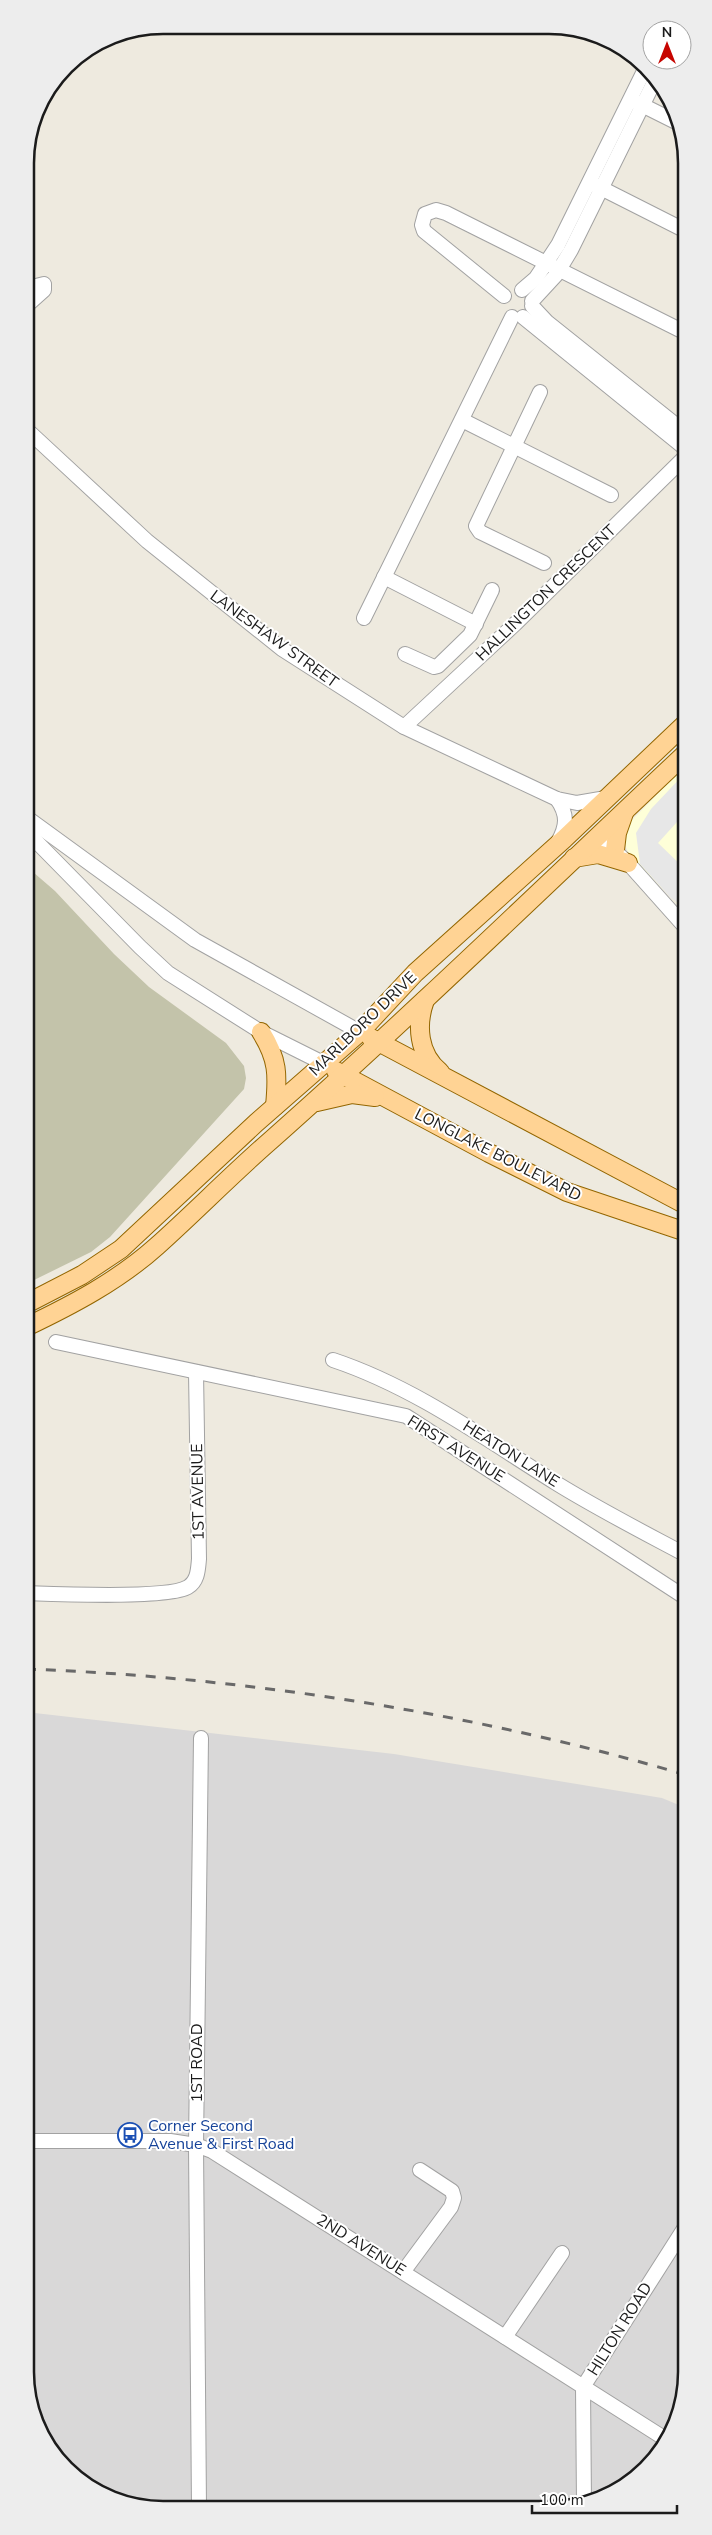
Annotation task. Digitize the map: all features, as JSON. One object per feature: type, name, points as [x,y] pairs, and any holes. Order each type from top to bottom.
[{"type":"main road","name":"MARLBORO DRIVE","points":[[34,1300],[82,1275],[121,1249],[275,1106],[360,1032],[415,973],[560,843],[678,731]]},
{"type":"main road","name":"MARLBORO DRIVE","points":[[34,1323],[87,1296],[156,1248],[247,1161],[344,1076],[678,761]]},
{"type":"main road","points":[[615,850],[617,833],[626,810]]},
{"type":"main road","points":[[560,843],[580,833],[598,836]]},
{"type":"main road","points":[[574,858],[598,854],[628,863]]},
{"type":"main road","points":[[425,1000],[420,1014],[421,1040],[434,1067],[452,1082]]},
{"type":"main road","points":[[261,1032],[270,1047],[276,1063],[275,1106]]},
{"type":"main road","points":[[360,1032],[678,1201]]},
{"type":"main road","name":"LONGLAKE BOULEVARD","points":[[324,1064],[567,1192],[678,1229]]},
{"type":"main road","points":[[311,1104],[352,1094],[390,1100]]},
{"type":"street","points":[[364,618],[462,420],[518,317],[530,311],[532,303],[596,185],[637,102],[644,76]]},
{"type":"street","points":[[637,102],[652,84]]},
{"type":"street","points":[[637,102],[670,119]]},
{"type":"street","points":[[596,185],[678,227]]},
{"type":"street","points":[[504,296],[424,231],[422,225],[425,214],[436,210],[446,213],[678,329]]},
{"type":"street","points":[[553,267],[522,290],[512,290],[504,296],[503,306],[508,315],[518,317],[678,444]]},
{"type":"street","points":[[34,287],[44,284],[44,290],[34,299]]},
{"type":"street","points":[[522,290],[547,322],[678,427]]},
{"type":"street","points":[[540,392],[476,526],[480,532],[544,563]]},
{"type":"street","points":[[462,420],[611,495]]},
{"type":"street","name":"LANESHAW STREET","points":[[34,436],[146,541],[222,602],[282,648],[404,727],[557,799],[577,803],[606,798]]},
{"type":"street","name":"HALLINGTON CRESCENT","points":[[404,727],[515,624],[678,464]]},
{"type":"street","points":[[384,577],[476,624]]},
{"type":"street","points":[[405,654],[434,667],[438,666],[466,641],[492,590]]},
{"type":"street","points":[[557,799],[566,818],[560,843]]},
{"type":"street","points":[[34,822],[195,940],[360,1032]]},
{"type":"street","points":[[598,836],[628,863],[678,919]]},
{"type":"street","points":[[34,839],[168,973],[261,1032],[324,1064]]},
{"type":"street","points":[[56,1342],[196,1372]]},
{"type":"street","name":"HEATON LANE","points":[[333,1360],[366,1371],[427,1402],[591,1504],[678,1551]]},
{"type":"street","name":"1ST AVENUE","points":[[34,1593],[96,1595],[175,1592],[190,1586],[194,1582],[199,1559],[196,1372]]},
{"type":"street","name":"FIRST AVENUE","points":[[196,1372],[398,1414],[412,1419],[678,1593]]},
{"type":"street","name":"1ST ROAD","points":[[199,2501],[196,2144],[201,1738]]},
{"type":"street","name":"2ND AVENUE","points":[[34,2141],[170,2141],[196,2144],[225,2158],[661,2436]]},
{"type":"street","points":[[403,2272],[452,2207],[454,2198],[452,2191],[420,2170]]},
{"type":"street","name":"HILTON ROAD","points":[[584,2496],[584,2387],[678,2238]]},
{"type":"street","points":[[505,2337],[562,2253]]},
{"type":"shaded area","points":[[678,773],[678,905],[628,853],[624,841],[629,823]]},
{"type":"shaded area","points":[[678,780],[678,821],[658,843],[678,862],[678,904],[640,864],[636,833],[651,809]]},
{"type":"shaded area","points":[[34,873],[55,891],[114,954],[149,987],[226,1043],[244,1066],[246,1078],[244,1089],[110,1237],[91,1252],[34,1280]]},
{"type":"shaded area","points":[[34,1713],[394,1754],[662,1798],[678,1805],[678,2381],[676,2397],[668,2422],[657,2444],[646,2457],[628,2475],[606,2488],[574,2499],[558,2501],[154,2501],[121,2494],[98,2484],[84,2475],[60,2451],[51,2437],[41,2414],[34,2381]]},
{"type":"railway","points":[[34,1669],[192,1680],[359,1702],[443,1716],[525,1733],[678,1773]]},
{"type":"place","name":"Corner Second Avenue & First Road","points":[[130,2135]]}]
